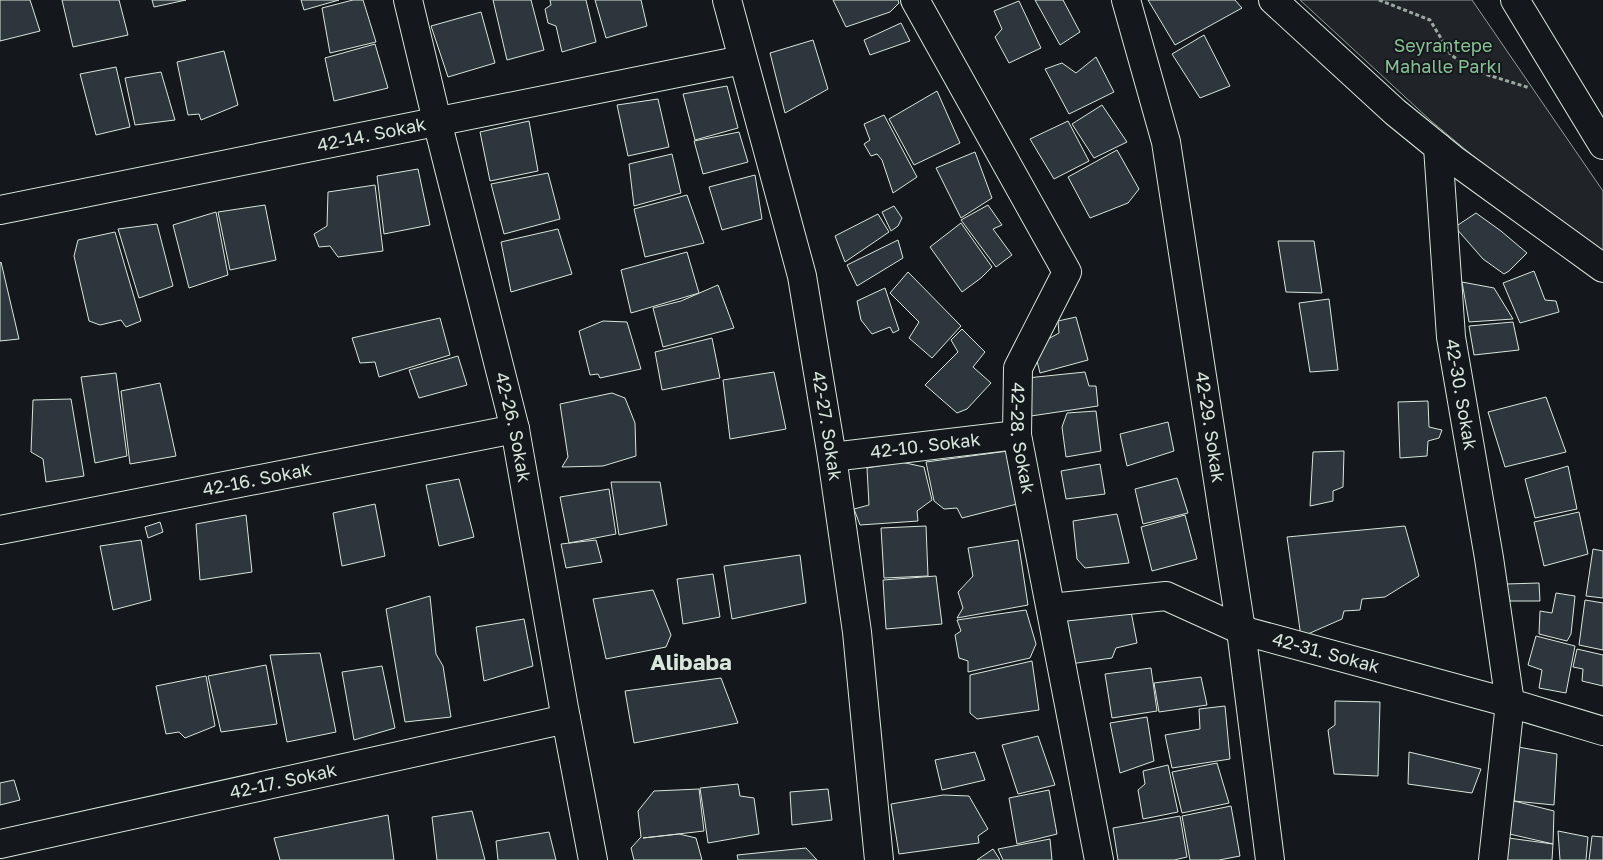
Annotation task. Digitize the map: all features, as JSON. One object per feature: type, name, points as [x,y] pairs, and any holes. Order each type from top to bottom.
[{"type":"street","name":"42-26. Sokak","points":[[408,0],[515,429],[593,860]]},
{"type":"street","name":"42-27. Sokak","points":[[727,0],[802,276],[832,457],[857,632],[879,860]]},
{"type":"street","name":"42-28. Sokak","points":[[915,0],[1066,272],[1018,368],[1017,435],[1098,860]]},
{"type":"street","name":"42-29. Sokak","points":[[1126,0],[1166,142],[1241,630],[1270,860]]},
{"type":"street","points":[[1273,0],[1394,112],[1454,160],[1603,268]]},
{"type":"street","points":[[1515,0],[1603,144]]},
{"type":"street","name":"42-14. Sokak","points":[[0,210],[742,60]]},
{"type":"street","name":"42-30. Sokak","points":[[1438,147],[1451,338],[1489,558],[1510,703],[1493,860]]},
{"type":"street","name":"42-16. Sokak","points":[[0,530],[515,429]]},
{"type":"street","name":"42-10. Sokak","points":[[832,457],[1017,435]]},
{"type":"street","name":"42-31. Sokak","points":[[1051,608],[1166,596],[1241,630],[1510,703],[1603,731]]},
{"type":"street","name":"42-17. Sokak","points":[[0,844],[566,719]]},
{"type":"path","points":[[1379,0],[1430,20],[1451,55],[1475,71],[1531,88]]},
{"type":"green space","name":"Seyrantepe Mahalle Parkı","points":[[1300,0],[1472,0],[1603,191],[1603,259],[1570,237],[1430,120]]},
{"type":"building","points":[[0,0],[30,0],[40,31],[0,41]]},
{"type":"building","points":[[62,0],[119,0],[128,35],[73,47]]},
{"type":"building","points":[[152,0],[186,0],[154,7]]},
{"type":"building","points":[[301,0],[339,0],[304,10]]},
{"type":"building","points":[[353,0],[363,0],[376,42],[330,53],[322,8]]},
{"type":"building","points":[[493,0],[531,0],[544,50],[507,60]]},
{"type":"building","points":[[550,0],[586,0],[596,42],[562,52],[556,26],[548,23],[545,9],[551,5]]},
{"type":"building","points":[[595,0],[641,0],[647,26],[606,38]]},
{"type":"building","points":[[833,0],[898,0],[899,3],[890,12],[846,27]]},
{"type":"building","points":[[1035,0],[1063,0],[1080,32],[1060,45]]},
{"type":"building","points":[[1148,0],[1235,0],[1242,8],[1175,45]]},
{"type":"building","points":[[1019,1],[1041,48],[1009,63],[995,37],[1002,29],[994,11]]},
{"type":"building","points":[[481,12],[495,63],[448,77],[431,26]]},
{"type":"building","points":[[901,23],[910,41],[870,55],[864,40]]},
{"type":"building","points":[[1204,35],[1230,86],[1200,98],[1172,54]]},
{"type":"building","points":[[813,40],[828,89],[785,113],[770,53]]},
{"type":"building","points":[[375,44],[388,88],[334,101],[325,58]]},
{"type":"building","points":[[224,51],[238,105],[201,120],[199,114],[188,115],[177,62]]},
{"type":"building","points":[[1096,57],[1114,92],[1069,114],[1045,69],[1062,63],[1076,73]]},
{"type":"building","points":[[116,67],[130,127],[96,135],[80,74]]},
{"type":"building","points":[[161,72],[175,120],[135,125],[125,78]]},
{"type":"building","points":[[727,86],[738,128],[695,140],[683,94]]},
{"type":"building","points":[[937,91],[960,143],[914,165],[889,119]]},
{"type":"building","points":[[658,99],[669,147],[628,156],[617,105]]},
{"type":"building","points":[[1102,105],[1127,142],[1094,158],[1072,124]]},
{"type":"building","points":[[884,115],[917,177],[893,193],[882,160],[877,154],[871,156],[864,144],[870,140],[864,124]]},
{"type":"building","points":[[529,121],[538,171],[490,181],[480,132]]},
{"type":"building","points":[[1068,121],[1089,161],[1054,179],[1030,139]]},
{"type":"building","points":[[739,132],[748,162],[703,174],[694,141]]},
{"type":"building","points":[[1117,150],[1139,189],[1128,203],[1090,218],[1068,177]]},
{"type":"building","points":[[975,152],[992,198],[961,218],[936,168]]},
{"type":"building","points":[[672,154],[681,193],[634,206],[629,164]]},
{"type":"building","points":[[418,169],[430,225],[384,234],[377,176]]},
{"type":"building","points":[[548,173],[560,219],[504,234],[491,184]]},
{"type":"building","points":[[755,175],[762,219],[722,230],[709,187]]},
{"type":"building","points":[[375,185],[383,251],[338,257],[330,246],[319,247],[314,234],[327,226],[328,192]]},
{"type":"building","points":[[687,195],[704,243],[645,257],[634,209]]},
{"type":"building","points":[[265,205],[276,260],[230,270],[218,212]]},
{"type":"building","points":[[988,205],[1002,225],[993,229],[1012,255],[996,267],[961,220]]},
{"type":"building","points":[[894,206],[902,218],[898,226],[891,231],[882,212]]},
{"type":"building","points":[[216,212],[228,275],[189,288],[173,225]]},
{"type":"building","points":[[1476,213],[1527,253],[1504,274],[1483,259],[1455,227]]},
{"type":"building","points":[[878,214],[889,232],[845,262],[835,236]]},
{"type":"building","points":[[961,223],[992,267],[962,292],[930,247]]},
{"type":"building","points":[[157,224],[173,286],[139,298],[118,229]]},
{"type":"building","points":[[558,229],[572,274],[511,292],[501,242]]},
{"type":"building","points":[[115,232],[141,321],[126,327],[121,320],[100,325],[89,321],[74,256],[78,240]]},
{"type":"building","points":[[898,240],[903,258],[857,286],[847,265]]},
{"type":"building","points":[[1278,241],[1314,241],[1322,293],[1286,292]]},
{"type":"building","points":[[687,252],[699,293],[631,313],[621,270]]},
{"type":"building","points":[[1,262],[19,339],[0,341]]},
{"type":"building","points":[[1534,271],[1545,300],[1556,301],[1559,312],[1520,323],[1503,283]]},
{"type":"building","points":[[908,272],[961,326],[932,358],[909,338],[919,322],[890,293]]},
{"type":"building","points":[[1462,282],[1494,288],[1513,319],[1469,322]]},
{"type":"building","points":[[718,285],[734,328],[663,347],[653,308],[681,301]]},
{"type":"building","points":[[885,288],[899,330],[893,333],[890,327],[872,334],[861,320],[857,301]]},
{"type":"building","points":[[1329,299],[1338,370],[1310,372],[1299,303]]},
{"type":"building","points":[[1076,317],[1088,360],[1040,373],[1037,361],[1041,343],[1059,333],[1058,321]]},
{"type":"building","points":[[440,318],[450,355],[379,377],[375,362],[360,363],[352,338]]},
{"type":"building","points":[[603,321],[627,322],[641,369],[600,378],[598,374],[590,375],[579,331]]},
{"type":"building","points":[[1513,322],[1519,350],[1474,355],[1469,326]]},
{"type":"building","points":[[962,329],[985,352],[973,367],[991,383],[967,409],[957,413],[925,385],[958,352],[951,340]]},
{"type":"building","points":[[712,338],[720,378],[662,390],[655,352]]},
{"type":"building","points":[[458,356],[467,385],[419,398],[409,370]]},
{"type":"building","points":[[774,372],[786,429],[730,439],[723,380]]},
{"type":"building","points":[[1085,372],[1089,386],[1096,386],[1098,406],[1031,416],[1027,378]]},
{"type":"building","points":[[116,373],[127,456],[95,463],[81,377]]},
{"type":"building","points":[[160,383],[176,456],[130,464],[121,391]]},
{"type":"building","points":[[612,393],[625,398],[635,423],[636,456],[603,466],[562,467],[568,457],[560,404]]},
{"type":"building","points":[[1546,397],[1566,452],[1505,467],[1488,412]]},
{"type":"building","points":[[71,399],[84,476],[46,482],[43,459],[31,452],[33,400]]},
{"type":"building","points":[[1428,401],[1429,427],[1442,430],[1439,438],[1428,441],[1427,456],[1400,458],[1398,402]]},
{"type":"building","points":[[1096,411],[1101,451],[1066,457],[1062,427],[1067,413]]},
{"type":"building","points":[[1168,422],[1174,451],[1127,466],[1120,434]]},
{"type":"building","points":[[1008,451],[1017,504],[962,518],[957,508],[944,509],[934,501],[926,462]]},
{"type":"building","points":[[1344,451],[1343,487],[1333,491],[1333,501],[1310,506],[1313,452]]},
{"type":"building","points":[[901,462],[924,467],[932,500],[917,511],[918,521],[860,525],[854,509],[869,505],[867,468]]},
{"type":"building","points":[[1100,464],[1105,494],[1066,499],[1061,471]]},
{"type":"building","points":[[1568,466],[1577,509],[1535,518],[1525,479]]},
{"type":"building","points":[[1177,478],[1188,513],[1143,524],[1135,489]]},
{"type":"building","points":[[459,479],[474,537],[439,546],[426,485]]},
{"type":"building","points":[[611,482],[660,482],[667,525],[619,535]]},
{"type":"building","points":[[609,489],[616,534],[569,543],[560,497]]},
{"type":"building","points":[[375,504],[385,556],[342,566],[333,513]]},
{"type":"building","points":[[1579,512],[1588,554],[1544,566],[1534,522]]},
{"type":"building","points":[[1117,514],[1129,563],[1085,568],[1077,559],[1073,521]]},
{"type":"building","points":[[246,515],[252,572],[200,580],[196,524]]},
{"type":"building","points":[[1185,515],[1197,559],[1152,571],[1141,527]]},
{"type":"building","points":[[160,522],[163,532],[148,538],[145,527]]},
{"type":"building","points":[[926,526],[928,576],[884,578],[881,528]]},
{"type":"building","points":[[1405,526],[1419,576],[1385,597],[1362,599],[1360,610],[1344,611],[1342,619],[1301,637],[1287,537]]},
{"type":"building","points":[[141,540],[151,600],[113,610],[100,546]]},
{"type":"building","points":[[596,540],[602,562],[566,568],[561,544]]},
{"type":"building","points":[[1018,540],[1028,605],[957,618],[963,608],[958,592],[973,576],[968,548]]},
{"type":"building","points":[[1593,549],[1603,551],[1603,598],[1586,596]]},
{"type":"building","points":[[800,555],[806,603],[732,619],[724,566]]},
{"type":"building","points":[[713,574],[720,617],[683,624],[677,579]]},
{"type":"building","points":[[936,576],[942,624],[886,629],[883,580]]},
{"type":"building","points":[[1539,583],[1540,601],[1510,601],[1506,584]]},
{"type":"building","points":[[653,590],[671,635],[666,647],[606,659],[593,599]]},
{"type":"building","points":[[1556,593],[1575,596],[1571,634],[1567,641],[1539,634],[1540,611],[1552,613]]},
{"type":"building","points":[[430,596],[436,654],[443,666],[451,717],[405,722],[386,609]]},
{"type":"building","points":[[1585,600],[1603,603],[1603,650],[1579,645]]},
{"type":"building","points":[[1130,606],[1137,643],[1116,648],[1112,658],[1070,664],[1061,611]]},
{"type":"building","points":[[1026,610],[1036,644],[1030,658],[968,672],[968,661],[959,658],[955,635],[961,631],[957,620]]},
{"type":"building","points":[[524,619],[533,666],[484,681],[476,627]]},
{"type":"building","points":[[1536,636],[1575,646],[1566,693],[1539,688],[1542,670],[1528,665]]},
{"type":"building","points":[[1577,649],[1603,655],[1603,686],[1582,681],[1583,669],[1573,667]]},
{"type":"building","points":[[320,653],[336,732],[287,742],[270,655]]},
{"type":"building","points":[[1032,661],[1039,710],[977,719],[970,713],[970,675]]},
{"type":"building","points":[[266,665],[277,724],[221,732],[208,676]]},
{"type":"building","points":[[382,666],[395,728],[354,740],[342,672]]},
{"type":"building","points":[[1151,668],[1157,711],[1112,718],[1105,674]]},
{"type":"building","points":[[206,676],[215,726],[185,738],[179,732],[166,734],[156,686]]},
{"type":"building","points":[[1201,677],[1207,705],[1159,712],[1154,683]]},
{"type":"building","points":[[721,678],[738,723],[634,743],[625,691]]},
{"type":"building","points":[[1335,701],[1380,702],[1378,776],[1334,774],[1328,730],[1335,725]]},
{"type":"building","points":[[1225,706],[1230,759],[1172,768],[1165,735],[1200,729],[1199,709]]},
{"type":"building","points":[[1147,717],[1154,761],[1120,773],[1110,723]]},
{"type":"building","points":[[1038,736],[1055,785],[1018,794],[1002,745]]},
{"type":"building","points":[[1518,747],[1557,754],[1554,805],[1514,801]]},
{"type":"building","points":[[975,752],[985,780],[942,790],[935,760]]},
{"type":"building","points":[[1409,752],[1481,769],[1472,793],[1408,784]]},
{"type":"building","points":[[1217,763],[1229,803],[1182,813],[1172,772]]},
{"type":"building","points":[[1168,765],[1178,812],[1143,819],[1138,790],[1145,784],[1143,771]]},
{"type":"building","points":[[14,780],[20,800],[0,805],[0,783]]},
{"type":"building","points":[[738,784],[740,796],[754,798],[759,834],[708,843],[700,788]]},
{"type":"building","points":[[699,789],[704,831],[643,838],[679,834],[696,838],[702,860],[634,860],[631,848],[641,837],[638,811],[654,791]]},
{"type":"building","points":[[828,789],[832,820],[792,825],[790,792]]},
{"type":"building","points":[[1049,790],[1057,834],[1017,844],[1009,798]]},
{"type":"building","points":[[943,795],[969,796],[988,829],[978,836],[979,843],[899,854],[891,804]]},
{"type":"building","points":[[1514,801],[1554,811],[1553,844],[1501,832],[1506,803]]},
{"type":"building","points":[[1231,806],[1240,856],[1219,860],[1190,860],[1182,816]]},
{"type":"building","points":[[472,811],[485,860],[437,860],[432,817]]},
{"type":"building","points":[[388,815],[394,860],[280,860],[274,838]]},
{"type":"building","points":[[1180,816],[1187,857],[1174,860],[1118,860],[1113,828]]},
{"type":"building","points":[[1558,831],[1588,837],[1586,860],[1560,860]]},
{"type":"building","points":[[549,832],[556,860],[498,860],[496,841]]},
{"type":"building","points":[[1592,836],[1603,837],[1603,860],[1589,860]]},
{"type":"building","points":[[1501,837],[1553,844],[1552,860],[1501,860]]},
{"type":"building","points":[[1050,839],[1052,860],[1003,860],[998,849]]},
{"type":"building","points":[[806,848],[817,860],[738,860],[737,855]]},
{"type":"building","points":[[993,849],[1000,860],[977,860]]},
{"type":"district","name":"Alibaba","points":[[691,662]]}]
